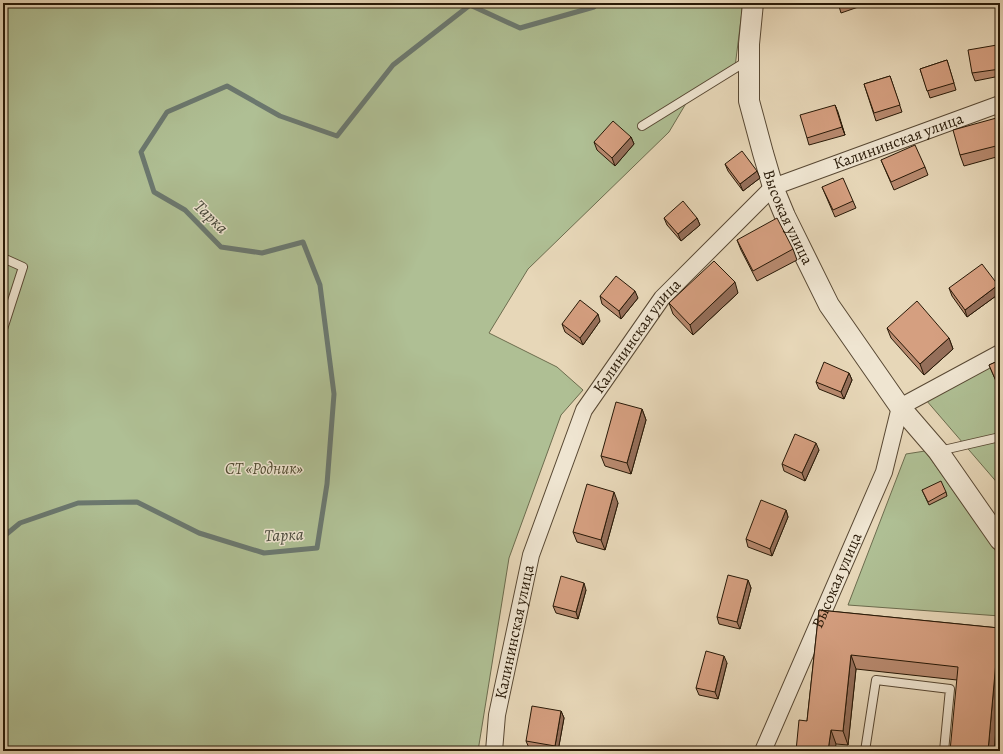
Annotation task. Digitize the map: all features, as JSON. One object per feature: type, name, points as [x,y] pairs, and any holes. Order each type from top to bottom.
[{"type":"street","name":"Высокая улица","points":[[753,3],[748,60],[749,101],[762,153],[773,187],[785,216],[829,305],[900,407],[884,472],[763,751]]},
{"type":"street","name":"Калининская улица","points":[[494,751],[496,715],[531,555],[584,410],[662,298],[773,187],[1000,104]]},
{"type":"street","points":[[1000,353],[900,407],[938,451],[1000,540]]},
{"type":"lane","points":[[642,126],[748,60]]},
{"type":"lane","points":[[3,258],[23,267],[3,329]]},
{"type":"lane","points":[[938,451],[1000,436]]},
{"type":"lane","points":[[865,751],[876,680],[950,689],[944,751]]},
{"type":"green space","name":"СТ «Родник»","points":[[3,3],[743,3],[735,67],[691,95],[669,132],[528,269],[489,333],[557,367],[583,390],[561,415],[509,558],[478,751],[3,751]]},
{"type":"green space","points":[[1000,362],[1000,486],[926,400]]},
{"type":"green space","points":[[925,451],[1000,557],[1000,616],[848,605],[906,454]]},
{"type":"building","points":[[997,45],[1000,69],[972,73],[968,50]]},
{"type":"building","points":[[947,60],[954,83],[927,91],[920,69]]},
{"type":"building","points":[[890,76],[900,105],[874,113],[864,84]]},
{"type":"building","points":[[835,105],[842,127],[807,138],[800,115]]},
{"type":"building","points":[[1000,117],[1000,145],[960,155],[953,130]]},
{"type":"building","points":[[613,121],[631,137],[612,158],[594,142]]},
{"type":"building","points":[[915,145],[925,167],[891,182],[881,160]]},
{"type":"building","points":[[742,151],[757,171],[740,184],[725,164]]},
{"type":"building","points":[[843,178],[853,201],[833,210],[822,187]]},
{"type":"building","points":[[683,201],[697,218],[678,234],[664,218]]},
{"type":"building","points":[[777,218],[793,249],[753,271],[737,240]]},
{"type":"building","points":[[714,261],[735,282],[690,325],[669,303]]},
{"type":"building","points":[[982,264],[998,285],[965,310],[949,288]]},
{"type":"building","points":[[616,276],[635,291],[619,311],[600,296]]},
{"type":"building","points":[[580,300],[598,314],[580,338],[562,324]]},
{"type":"building","points":[[917,301],[949,338],[920,364],[887,328]]},
{"type":"building","points":[[1000,360],[1000,379],[996,381],[989,365]]},
{"type":"building","points":[[824,362],[849,373],[841,392],[816,382]]},
{"type":"building","points":[[616,402],[642,409],[627,463],[601,456]]},
{"type":"building","points":[[795,434],[816,443],[802,473],[782,464]]},
{"type":"building","points":[[941,481],[946,492],[928,502],[922,490]]},
{"type":"building","points":[[587,484],[614,492],[601,540],[573,532]]},
{"type":"building","points":[[761,500],[786,510],[770,549],[746,539]]},
{"type":"building","points":[[728,575],[748,580],[737,622],[717,617]]},
{"type":"building","points":[[561,576],[584,583],[576,612],[553,606]]},
{"type":"building","points":[[819,610],[999,628],[988,751],[950,751],[958,667],[851,655],[843,731],[831,730],[828,751],[796,751],[799,720],[807,721]]},
{"type":"building","points":[[706,651],[724,656],[715,692],[696,688]]},
{"type":"building","points":[[532,706],[561,711],[555,746],[526,741]]},
{"type":"waterway","name":"Тарка","points":[[3,537],[20,523],[78,503],[137,502],[199,533],[264,553],[317,548],[327,484],[334,394],[320,285],[303,242],[262,253],[221,247],[185,210],[154,192],[141,152],[167,112],[227,86],[280,116],[337,136],[393,65],[470,5],[520,28],[594,7],[593,3]]}]
